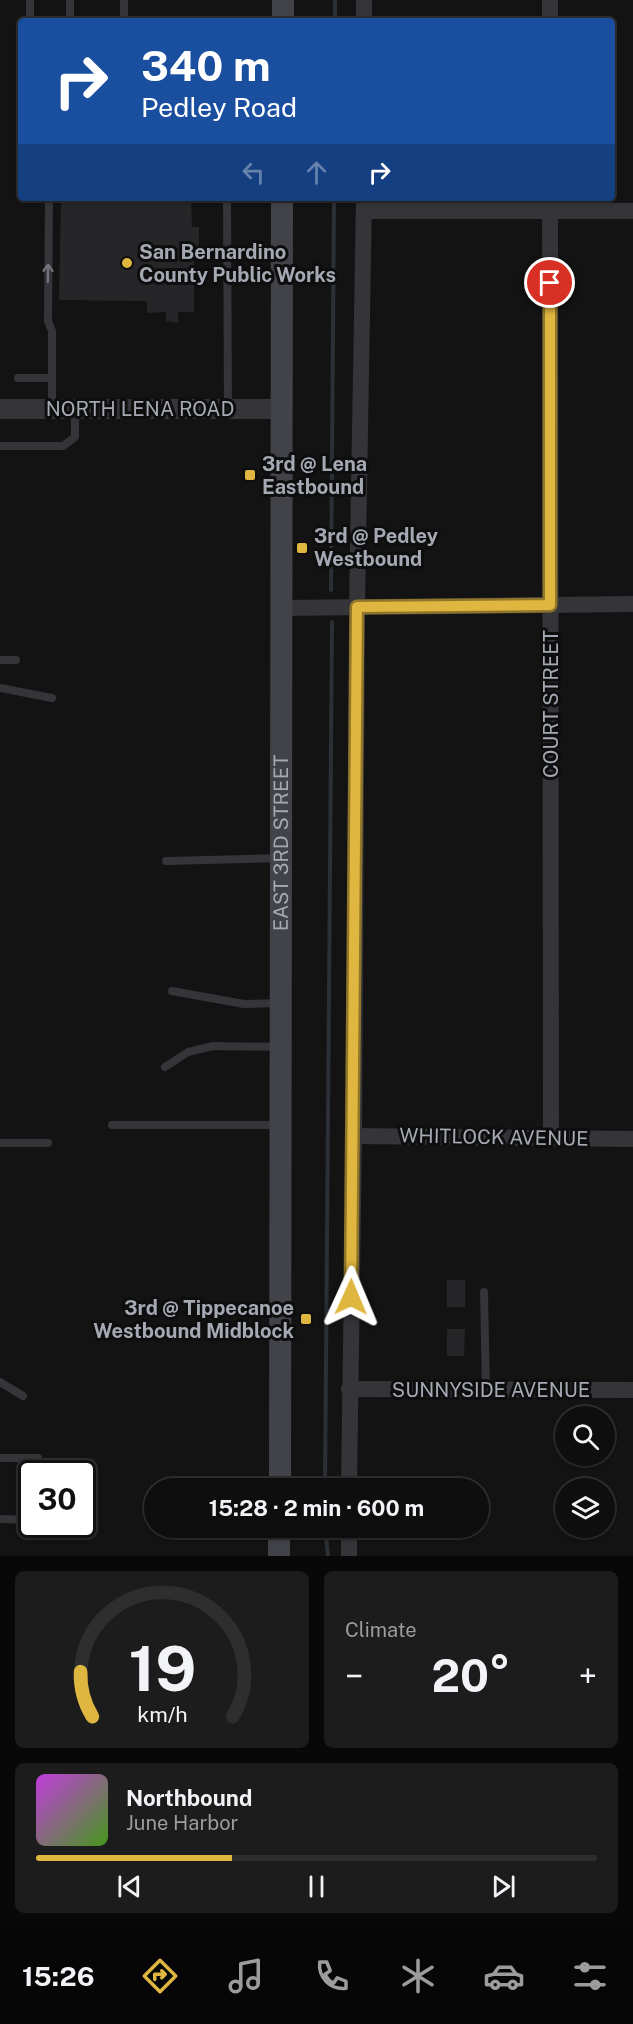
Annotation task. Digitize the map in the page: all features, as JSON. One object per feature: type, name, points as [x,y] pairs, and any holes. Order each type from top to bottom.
[{"type":"main road","points":[[283,0],[283,18]]},
{"type":"main road","name":"EAST 3RD STREET","points":[[279,1478],[282,201]]},
{"type":"main road","points":[[279,1538],[279,1556]]},
{"type":"street","points":[[364,0],[364,18]]},
{"type":"street","points":[[550,0],[550,18]]},
{"type":"street","points":[[349,1478],[354,1136],[357,607],[364,204],[550,205],[633,211]]},
{"type":"street","name":"COURT STREET","points":[[550,205],[551,1138]]},
{"type":"street","name":"NORTH LENA ROAD","points":[[0,409],[280,409]]},
{"type":"street","points":[[280,608],[633,604]]},
{"type":"street","name":"WHITLOCK AVENUE","points":[[354,1136],[633,1139]]},
{"type":"street","name":"SUNNYSIDE AVENUE","points":[[349,1389],[633,1390]]},
{"type":"street","points":[[349,1538],[349,1556]]},
{"type":"lane","points":[[30,0],[30,18]]},
{"type":"lane","points":[[70,0],[70,18]]},
{"type":"lane","points":[[124,0],[124,18]]},
{"type":"lane","points":[[49,201],[48,321],[52,330],[52,409]]},
{"type":"lane","points":[[227,201],[228,409]]},
{"type":"lane","points":[[18,378],[52,378]]},
{"type":"lane","points":[[0,446],[63,446],[75,437],[75,409]]},
{"type":"lane","points":[[0,660],[16,660]]},
{"type":"lane","points":[[0,688],[51,698]]},
{"type":"lane","points":[[166,861],[280,858]]},
{"type":"lane","points":[[172,992],[244,1004],[280,1004]]},
{"type":"lane","points":[[165,1067],[188,1052],[213,1046],[280,1047]]},
{"type":"lane","points":[[112,1125],[280,1125]]},
{"type":"lane","points":[[0,1143],[48,1143]]},
{"type":"lane","points":[[484,1292],[486,1390]]},
{"type":"lane","points":[[0,1382],[23,1396]]},
{"type":"lane","points":[[0,1458],[38,1458]]},
{"type":"lane","points":[[0,1519],[18,1520]]},
{"type":"building","name":"San Bernardino County Public Works","points":[[61,201],[191,201],[192,227],[199,227],[199,249],[194,250],[194,312],[178,312],[178,323],[166,321],[166,312],[147,313],[147,301],[59,300]]},
{"type":"building","points":[[447,1280],[465,1280],[465,1307],[447,1307]]},
{"type":"building","points":[[447,1329],[465,1329],[464,1356],[447,1356]]},
{"type":"waterway","points":[[335,0],[335,18]]},
{"type":"waterway","points":[[331,590],[334,201]]},
{"type":"waterway","points":[[325,1478],[332,622]]},
{"type":"waterway","points":[[326,1538],[328,1556]]},
{"type":"place","name":"San Bernardino County Public Works","points":[[127,263]]},
{"type":"place","name":"3rd @ Lena Eastbound","points":[[250,475]]},
{"type":"place","name":"3rd @ Pedley Westbound","points":[[302,548]]},
{"type":"place","name":"3rd @ Tippecanoe Westbound Midblock","points":[[306,1319]]},
{"type":"route","points":[[351,1297],[357,607],[550,605],[550,283]]}]
